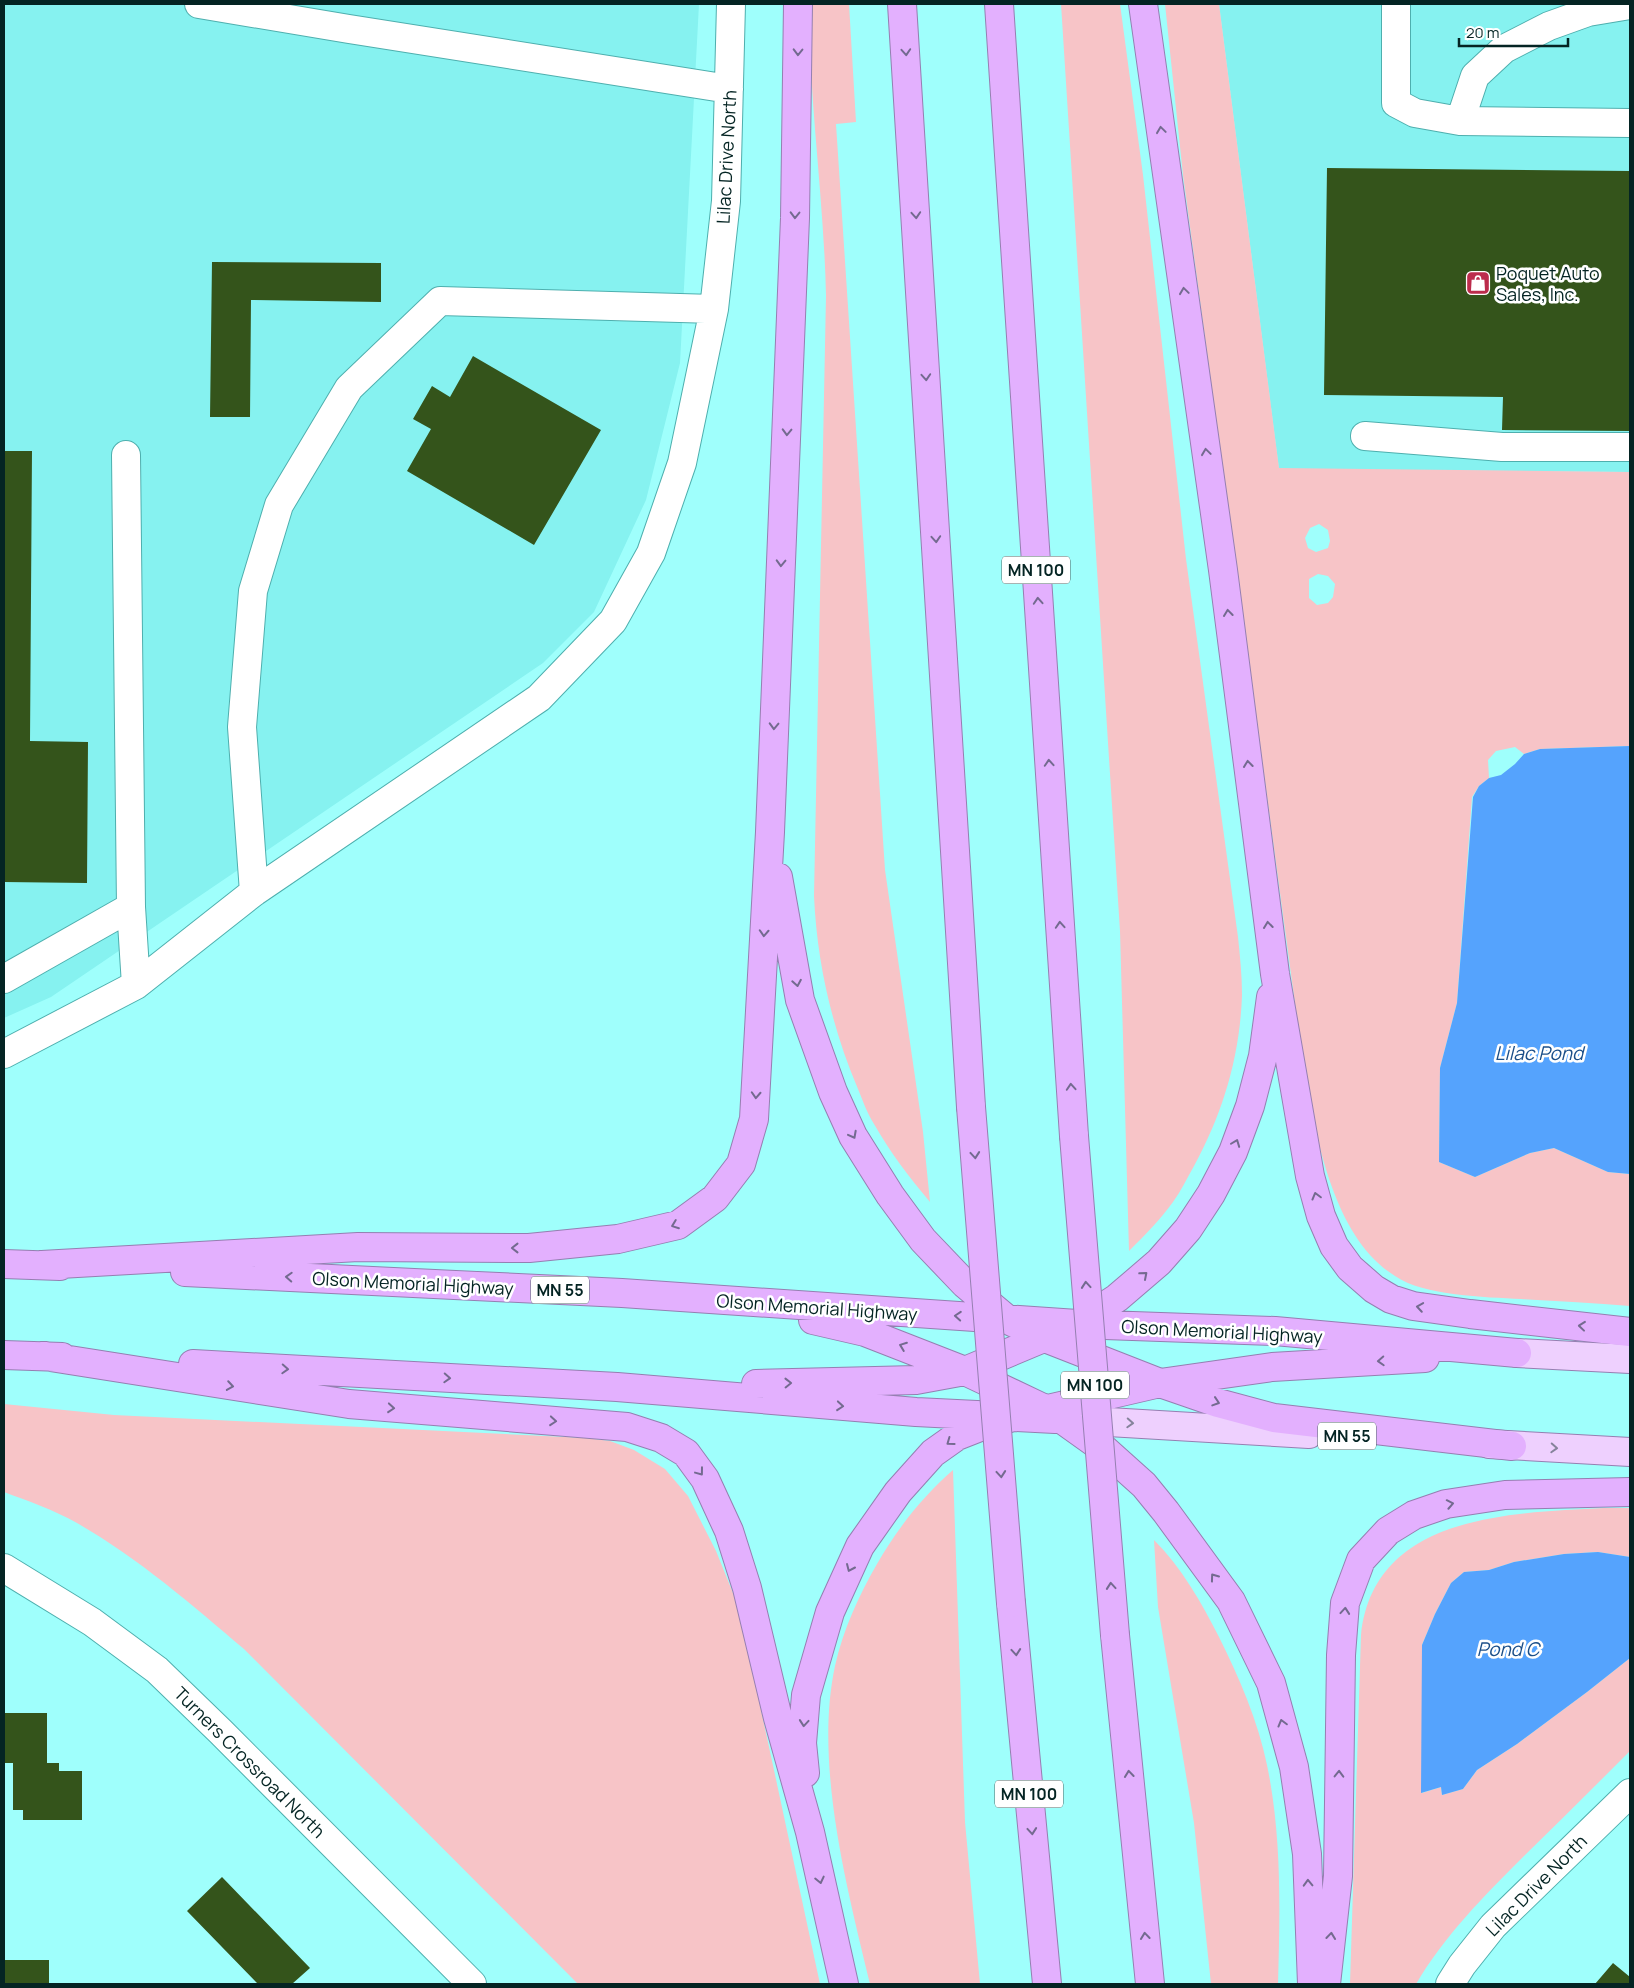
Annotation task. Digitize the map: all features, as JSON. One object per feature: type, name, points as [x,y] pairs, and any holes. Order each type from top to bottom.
[{"type":"highway","points":[[42,1265],[358,1246],[529,1248],[618,1239],[678,1225],[715,1198],[740,1164],[754,1119],[770,832],[796,218],[798,4]]},
{"type":"highway","name":"MN 100","points":[[902,4],[971,1107],[1011,1604],[1047,1984]]},
{"type":"highway","name":"MN 100","points":[[999,4],[1074,1136],[1115,1635],[1150,1984]]},
{"type":"highway","points":[[1143,4],[1223,570],[1275,974],[1310,1176],[1324,1223],[1334,1246],[1350,1268],[1374,1290],[1391,1299],[1413,1306],[1630,1332]]},
{"type":"highway","points":[[770,832],[800,1000],[833,1092],[854,1136],[890,1195],[923,1240],[965,1284],[1008,1320],[1045,1338],[1160,1383],[1218,1403],[1274,1418],[1512,1446]]},
{"type":"highway","points":[[617,1387],[916,1380],[966,1370],[1077,1324],[1118,1298],[1159,1262],[1188,1229],[1211,1194],[1233,1152],[1250,1106],[1263,1056],[1275,974]]},
{"type":"highway","name":"Olson Memorial Highway","points":[[4,1264],[622,1293],[1008,1320],[1275,1331],[1517,1353]]},
{"type":"highway","points":[[622,1293],[808,1318],[866,1332],[966,1370],[1054,1414],[1105,1450],[1144,1486],[1166,1512],[1231,1601],[1271,1683],[1294,1767],[1307,1854],[1312,1984]]},
{"type":"highway","points":[[1054,1414],[1160,1383],[1272,1367],[1517,1353]]},
{"type":"highway","name":"MN 55","points":[[4,1355],[617,1387],[906,1412],[1013,1417],[1054,1414]]},
{"type":"highway","points":[[44,1356],[349,1404],[627,1427],[661,1438],[686,1453],[705,1480],[729,1531],[747,1588],[778,1718],[810,1832],[844,1984]]},
{"type":"highway","points":[[810,1832],[802,1743],[806,1695],[830,1612],[860,1546],[898,1492],[933,1453],[957,1436],[1013,1417]]},
{"type":"highway","points":[[1326,1984],[1338,1876],[1341,1655],[1345,1603],[1361,1560],[1388,1531],[1414,1514],[1446,1504],[1505,1495],[1630,1492]]},
{"type":"main road","name":"Olson Memorial Highway","points":[[1517,1353],[1630,1359]]},
{"type":"main road","name":"MN 55","points":[[1054,1414],[1512,1446],[1630,1452]]},
{"type":"street","points":[[199,4],[729,89]]},
{"type":"street","name":"Lilac Drive North","points":[[4,1054],[136,985],[254,892],[539,698],[613,621],[651,553],[682,462],[714,309],[726,201],[732,4]]},
{"type":"street","points":[[1396,4],[1396,103],[1414,114],[1460,121],[1630,123]]},
{"type":"street","points":[[1460,121],[1475,76],[1504,49],[1549,26],[1588,12],[1630,5]]},
{"type":"street","points":[[254,892],[242,727],[253,591],[279,506],[349,388],[440,301],[714,309]]},
{"type":"street","points":[[1365,436],[1502,447],[1630,447]]},
{"type":"street","points":[[126,455],[131,907],[136,985]]},
{"type":"street","points":[[4,979],[131,907]]},
{"type":"street","name":"Turners Crossroad North","points":[[4,1568],[92,1622],[157,1670],[222,1732],[472,1984]]},
{"type":"street","name":"Lilac Drive North","points":[[1450,1984],[1462,1965],[1493,1926],[1630,1793]]},
{"type":"shaded area","points":[[4,4],[699,4],[680,363],[646,500],[594,612],[543,663],[51,997],[4,1018]]},
{"type":"shaded area","points":[[809,4],[849,4],[856,122],[836,124],[885,870],[923,1132],[930,1202],[907,1174],[872,1120],[863,1102],[833,1019],[818,946],[814,896],[826,296],[825,259],[811,77]]},
{"type":"shaded area","points":[[1061,4],[1120,4],[1143,175],[1186,559],[1238,937],[1241,973],[1241,1018],[1234,1062],[1213,1126],[1176,1198],[1158,1221],[1129,1251],[1120,931]]},
{"type":"shaded area","points":[[1165,4],[1219,4],[1279,468],[1630,472],[1630,746],[1540,749],[1524,754],[1515,747],[1496,751],[1488,760],[1489,778],[1479,786],[1472,797],[1457,1003],[1440,1068],[1439,1162],[1475,1177],[1530,1153],[1554,1148],[1608,1172],[1630,1174],[1630,1306],[1473,1296],[1438,1292],[1407,1283],[1375,1260],[1358,1239],[1344,1216],[1333,1190],[1317,1136],[1306,1085],[1183,175]],"holes":[[[1319,524],[1328,530],[1330,541],[1328,548],[1316,552],[1308,548],[1305,538],[1310,528]],[[1318,574],[1328,576],[1335,584],[1333,597],[1328,603],[1317,605],[1309,598],[1309,579]]]},
{"type":"shaded area","points":[[1219,4],[1630,4],[1630,472],[1279,469]]},
{"type":"shaded area","points":[[4,1404],[114,1415],[586,1438],[610,1441],[634,1450],[665,1469],[688,1496],[716,1551],[735,1598],[746,1640],[820,1984],[578,1984],[244,1649],[164,1582],[100,1537],[59,1514],[4,1492]]},
{"type":"shaded area","points":[[953,1470],[965,1822],[980,1984],[870,1984],[843,1867],[831,1784],[828,1744],[830,1704],[835,1666],[842,1639],[852,1613],[877,1564],[902,1526],[921,1502]]},
{"type":"shaded area","points":[[1630,1508],[1630,1557],[1598,1552],[1564,1554],[1514,1562],[1489,1570],[1464,1572],[1451,1583],[1422,1645],[1422,1793],[1441,1787],[1442,1795],[1463,1789],[1477,1770],[1517,1744],[1630,1658],[1630,1751],[1480,1901],[1439,1949],[1416,1984],[1350,1984],[1361,1635],[1371,1595],[1391,1565],[1419,1543],[1452,1528],[1490,1518],[1529,1513]]},
{"type":"shaded area","points":[[1154,1540],[1182,1574],[1212,1624],[1241,1683],[1263,1749],[1272,1792],[1278,1847],[1278,1984],[1211,1984],[1194,1823],[1158,1607]]},
{"type":"water","name":"Lilac Pond","points":[[1630,746],[1630,1174],[1608,1172],[1554,1148],[1530,1153],[1475,1177],[1439,1162],[1440,1068],[1457,1003],[1473,797],[1479,786],[1489,778],[1501,775],[1524,754],[1540,749]]},
{"type":"water","name":"Pond C","points":[[1598,1552],[1630,1557],[1630,1658],[1517,1744],[1477,1770],[1463,1789],[1442,1795],[1441,1787],[1421,1793],[1422,1645],[1451,1583],[1464,1572],[1489,1570],[1514,1562],[1564,1554]]},
{"type":"building","name":"Poquet Auto Sales, Inc.","points":[[1327,168],[1630,171],[1630,431],[1502,430],[1503,397],[1324,395]]},
{"type":"building","points":[[212,262],[381,263],[381,302],[251,300],[250,417],[210,417]]},
{"type":"building","points":[[473,356],[601,430],[534,545],[407,471],[431,429],[413,419],[432,386],[450,397]]},
{"type":"building","points":[[4,451],[32,451],[30,741],[88,742],[87,883],[4,882]]},
{"type":"building","points":[[4,1713],[47,1713],[47,1763],[59,1763],[59,1771],[82,1771],[82,1820],[23,1820],[23,1810],[13,1810],[13,1763],[4,1763]]},
{"type":"building","points":[[222,1877],[310,1968],[292,1984],[258,1984],[187,1911]]},
{"type":"building","points":[[5,1960],[49,1960],[49,1984],[5,1984]]},
{"type":"building","points":[[1613,1963],[1630,1977],[1630,1984],[1595,1984]]},
{"type":"place","name":"Poquet Auto Sales, Inc.","points":[[1478,283]]}]
